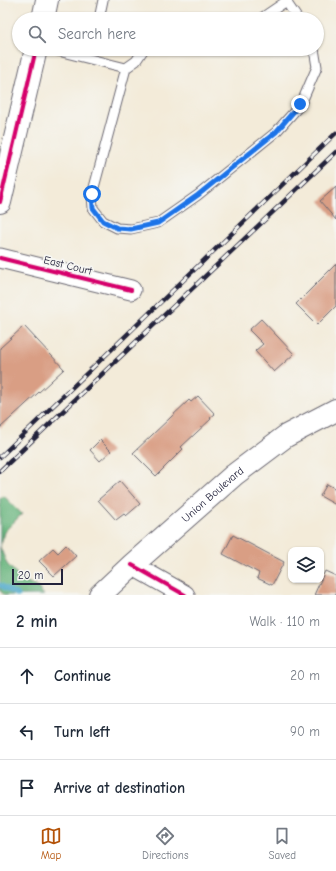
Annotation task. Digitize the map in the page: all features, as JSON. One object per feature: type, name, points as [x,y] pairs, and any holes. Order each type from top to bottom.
[{"type":"main road","points":[[44,12],[47,0]]},
{"type":"main road","points":[[0,202],[34,56]]},
{"type":"main road","name":"Union Boulevard","points":[[100,595],[202,502],[246,466],[286,436],[336,410]]},
{"type":"street","name":"East Court","points":[[0,258],[131,290]]},
{"type":"street","points":[[132,565],[184,595]]},
{"type":"lane","points":[[100,12],[102,0]]},
{"type":"lane","points":[[270,12],[287,0],[294,12]]},
{"type":"lane","points":[[78,56],[126,68]]},
{"type":"lane","points":[[139,56],[136,61],[126,68],[92,194],[93,208],[103,221],[117,228],[131,229],[158,223],[198,195],[276,132],[300,104],[317,67],[315,56]]},
{"type":"green space","points":[[4,496],[22,514],[4,532],[0,547],[0,498]]},
{"type":"green space","points":[[0,547],[7,564],[21,579],[37,587],[44,595],[5,595],[0,591]]},
{"type":"building","points":[[336,187],[336,220],[320,201]]},
{"type":"building","points":[[336,264],[336,306],[317,325],[296,304]]},
{"type":"building","points":[[261,319],[294,354],[274,372],[255,351],[263,344],[249,330]]},
{"type":"building","points":[[24,326],[64,369],[0,428],[0,348]]},
{"type":"building","points":[[198,396],[215,414],[181,447],[183,449],[156,476],[133,453],[189,400],[191,402]]},
{"type":"building","points":[[100,440],[111,451],[100,461],[90,450]]},
{"type":"building","points":[[120,481],[140,504],[126,516],[124,514],[116,520],[98,500]]},
{"type":"building","points":[[327,484],[336,489],[336,505],[320,496]]},
{"type":"building","points":[[233,535],[284,562],[272,585],[257,578],[259,573],[223,554]]},
{"type":"building","points":[[66,545],[76,556],[54,576],[39,561],[53,548],[58,553]]},
{"type":"building","points":[[325,571],[336,576],[336,595],[314,595],[320,583],[324,583]]},
{"type":"waterway","points":[[0,585],[18,595]]},
{"type":"railway","points":[[0,457],[336,133]]},
{"type":"railway","points":[[0,471],[336,152]]},
{"type":"cycle path","points":[[0,202],[34,56]]},
{"type":"cycle path","points":[[0,258],[131,290]]},
{"type":"cycle path","points":[[132,565],[185,595]]},
{"type":"route","points":[[92,194],[93,208],[103,221],[117,228],[131,229],[158,223],[198,195],[276,132],[300,104]]}]
